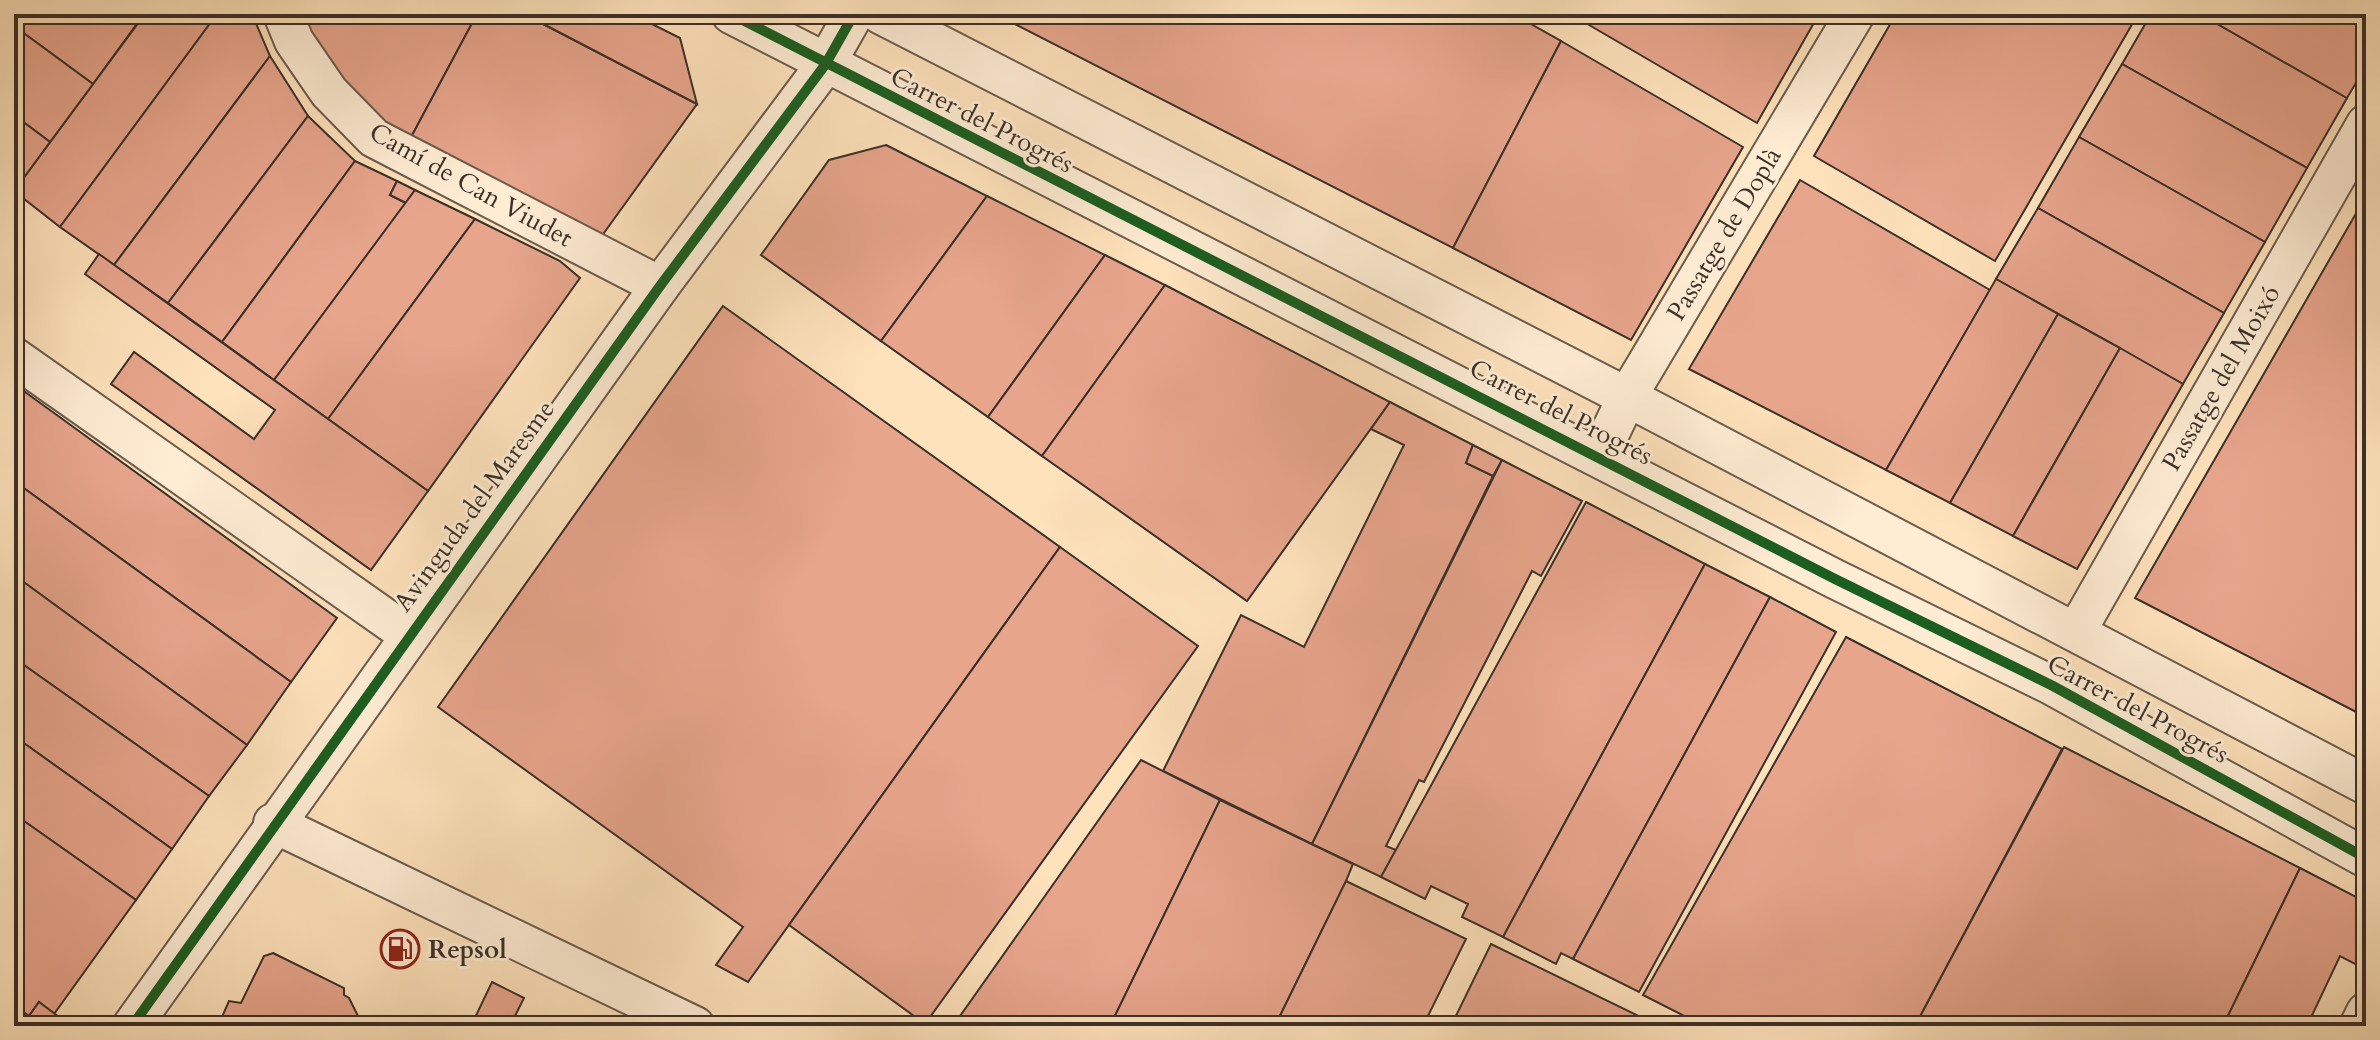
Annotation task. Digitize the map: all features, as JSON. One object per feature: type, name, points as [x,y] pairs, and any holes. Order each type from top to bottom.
[{"type":"street","name":"Camí de Can Viudet","points":[[283,14],[294,41],[329,92],[374,138],[660,286]]},
{"type":"street","name":"Carrer del Progrés","points":[[731,14],[825,65],[1599,456],[1835,579],[2053,686],[2366,858]]},
{"type":"street","name":"Avinguda del Maresme","points":[[132,1026],[273,823],[660,286],[825,65],[854,14]]},
{"type":"street","name":"Carrer del Progrés","points":[[880,14],[1627,397],[1966,578],[2076,632],[2366,785]]},
{"type":"street","name":"Passatge de Doplà","points":[[1599,456],[1627,397],[1855,14]]},
{"type":"street","name":"Passatge del Moixó","points":[[2076,632],[2366,124]]},
{"type":"street","points":[[14,357],[409,635]]},
{"type":"street","points":[[273,823],[695,1026]]},
{"type":"street","points":[[2359,1026],[2366,1012]]},
{"type":"building","points":[[14,14],[121,14],[136,25],[93,84],[14,26]]},
{"type":"building","points":[[145,14],[217,14],[60,227],[14,191]]},
{"type":"building","points":[[217,14],[252,14],[270,56],[114,265],[60,227]]},
{"type":"building","points":[[294,14],[477,14],[409,141],[392,132],[356,96]]},
{"type":"building","points":[[477,14],[524,14],[697,104],[601,237],[409,141]]},
{"type":"building","points":[[524,14],[632,14],[680,38],[697,104]]},
{"type":"building","points":[[995,14],[1513,14],[1561,41],[1453,248]]},
{"type":"building","points":[[1589,14],[1819,14],[1757,123],[1584,22]]},
{"type":"building","points":[[1896,14],[2138,14],[1995,261],[1814,156]]},
{"type":"building","points":[[2151,14],[2200,14],[2347,98],[2307,168],[2122,64]]},
{"type":"building","points":[[2200,14],[2366,14],[2366,66],[2347,98]]},
{"type":"building","points":[[14,26],[93,84],[50,142],[14,115]]},
{"type":"building","points":[[1561,41],[1743,147],[1631,340],[1453,248]]},
{"type":"building","points":[[270,56],[308,116],[168,303],[114,265]]},
{"type":"building","points":[[2122,64],[2307,168],[2265,242],[2079,137]]},
{"type":"building","points":[[14,115],[50,142],[14,191]]},
{"type":"building","points":[[308,116],[355,161],[222,342],[168,303]]},
{"type":"building","points":[[2079,137],[2265,242],[2224,313],[2038,208]]},
{"type":"building","points":[[886,145],[987,196],[881,341],[761,255],[829,160]]},
{"type":"building","points":[[355,161],[397,181],[390,195],[406,203],[274,380],[222,342]]},
{"type":"building","points":[[1800,180],[1990,290],[1886,470],[1689,369]]},
{"type":"building","points":[[397,181],[415,190],[406,203],[390,195]]},
{"type":"building","points":[[415,190],[475,219],[328,419],[274,380]]},
{"type":"building","points":[[987,196],[1105,255],[988,417],[881,341]]},
{"type":"building","points":[[2366,196],[2366,717],[2135,598]]},
{"type":"building","points":[[2038,208],[2224,313],[2183,384],[1996,279]]},
{"type":"building","points":[[475,219],[560,261],[580,278],[428,491],[328,419]]},
{"type":"building","points":[[99,254],[428,491],[371,570],[111,384],[134,352],[254,439],[275,410],[85,274]]},
{"type":"building","points":[[1105,255],[1165,285],[1042,456],[988,417]]},
{"type":"building","points":[[1996,279],[2058,314],[1950,503],[1886,470]]},
{"type":"building","points":[[1165,285],[1390,402],[1247,601],[1042,456]]},
{"type":"building","points":[[723,306],[1060,547],[748,982],[716,965],[743,927],[438,707]]},
{"type":"building","points":[[2058,314],[2120,348],[2013,536],[1950,503]]},
{"type":"building","points":[[2120,348],[2183,384],[2077,569],[2013,536]]},
{"type":"building","points":[[14,384],[337,618],[291,682],[14,481]]},
{"type":"building","points":[[1390,402],[1473,445],[1466,463],[1493,476],[1312,844],[1163,771],[1241,615],[1304,647],[1404,445],[1371,429]]},
{"type":"building","points":[[1473,445],[1502,460],[1493,476],[1466,463]]},
{"type":"building","points":[[1502,460],[1582,501],[1541,576],[1532,571],[1424,782],[1419,780],[1386,846],[1396,850],[1381,877],[1312,844]]},
{"type":"building","points":[[14,481],[291,682],[247,745],[14,575]]},
{"type":"building","points":[[1586,502],[1705,564],[1503,937],[1462,917],[1468,904],[1431,886],[1425,899],[1381,877]]},
{"type":"building","points":[[1060,547],[1198,646],[925,1024],[789,925]]},
{"type":"building","points":[[1705,564],[1770,597],[1573,959],[1561,953],[1556,964],[1503,937]]},
{"type":"building","points":[[14,575],[247,745],[209,796],[14,658]]},
{"type":"building","points":[[1770,597],[1836,632],[1639,992],[1573,959]]},
{"type":"building","points":[[1846,637],[2062,749],[1915,1026],[1704,1026],[1643,995]]},
{"type":"building","points":[[14,658],[209,796],[172,849],[14,736]]},
{"type":"building","points":[[14,736],[172,849],[136,900],[14,814]]},
{"type":"building","points":[[2064,747],[2300,868],[2223,1026],[1915,1026]]},
{"type":"building","points":[[1141,760],[1220,800],[1110,1026],[953,1026]]},
{"type":"building","points":[[1220,800],[1353,864],[1346,881],[1275,1026],[1110,1026]]},
{"type":"building","points":[[14,814],[136,900],[54,1014],[39,1002],[29,1016],[14,1006]]},
{"type":"building","points":[[2300,868],[2366,902],[2366,951],[2359,966],[2340,956],[2307,1026],[2223,1026]]},
{"type":"building","points":[[1346,881],[1466,939],[1423,1026],[1275,1026]]},
{"type":"building","points":[[1491,944],[1659,1026],[1451,1026]]},
{"type":"building","points":[[273,953],[344,988],[344,995],[349,998],[363,1026],[218,1026],[229,1001],[241,1003],[264,956]]},
{"type":"building","points":[[492,982],[524,998],[510,1026],[471,1026]]},
{"type":"building","points":[[39,1002],[59,1017],[52,1026],[43,1026],[29,1016]]},
{"type":"building","points":[[14,1006],[29,1016],[43,1026],[14,1026]]},
{"type":"cycle path","points":[[731,14],[1835,579],[2053,686],[2366,858]]},
{"type":"cycle path","points":[[132,1026],[660,286],[825,65],[854,14]]},
{"type":"place","name":"Repsol","points":[[400,949]]}]
